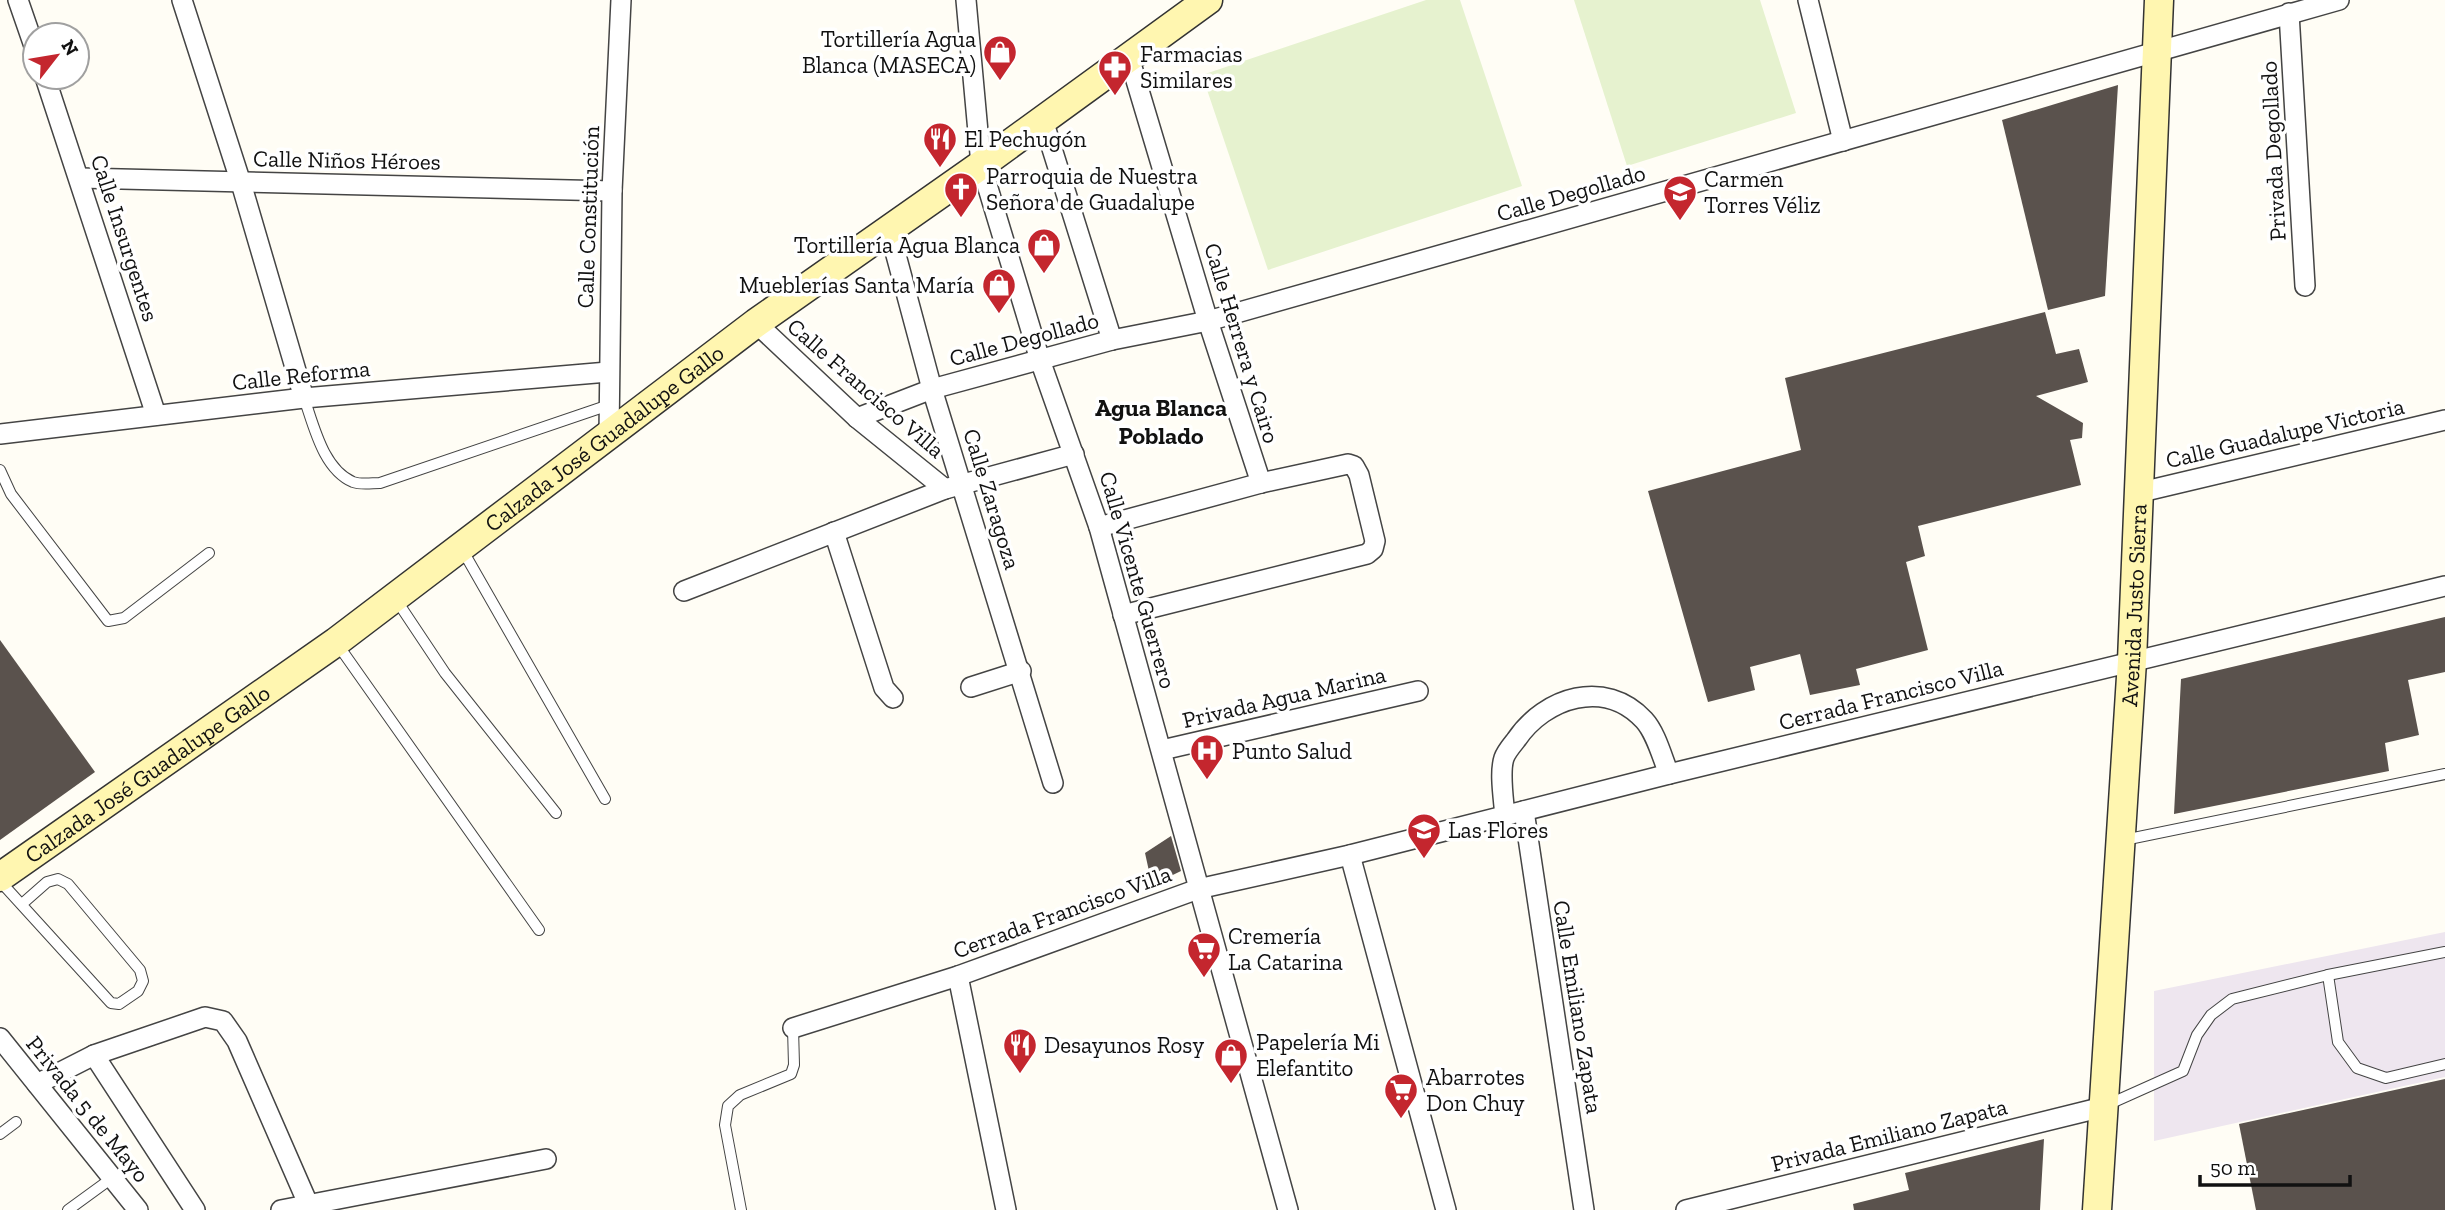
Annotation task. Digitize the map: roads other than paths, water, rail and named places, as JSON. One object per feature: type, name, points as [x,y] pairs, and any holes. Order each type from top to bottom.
[{"type":"street","points":[[18,0],[25,21]]},
{"type":"street","points":[[182,0],[241,183],[304,398]]},
{"type":"street","name":"Calle Constitución","points":[[609,436],[612,191],[621,0]]},
{"type":"street","name":"Calle Vicente Guerrero","points":[[966,0],[981,165],[1040,360],[1099,527],[1287,1210]]},
{"type":"street","name":"Calzada José Guadalupe Gallo","points":[[0,878],[335,642],[756,323],[981,165],[1208,0]]},
{"type":"street","points":[[1808,0],[1843,141]]},
{"type":"street","name":"Avenida Justo Sierra","points":[[2097,1210],[2132,662],[2159,0]]},
{"type":"street","name":"Calle Degollado","points":[[857,418],[932,389],[1112,340],[1208,321],[2339,0]]},
{"type":"street","name":"Privada Degollado","points":[[2289,13],[2305,286]]},
{"type":"street","name":"Calle Herrera y Cairo","points":[[1129,57],[1208,321],[1261,483]]},
{"type":"street","name":"Calle Insurgentes","points":[[50,91],[156,415]]},
{"type":"street","points":[[1043,120],[1112,340]]},
{"type":"street","name":"Calle Niños Héroes","points":[[80,178],[612,191]]},
{"type":"street","name":"Calle Zaragoza","points":[[889,229],[932,389],[953,487],[1021,671],[1053,783]]},
{"type":"street","name":"Calle Francisco Villa","points":[[756,323],[857,418],[953,487]]},
{"type":"street","name":"Calle Reforma","points":[[0,434],[304,398],[608,372]]},
{"type":"street","name":"Calle Guadalupe Victoria","points":[[2137,493],[2445,420]]},
{"type":"street","points":[[684,591],[953,487],[1074,454]]},
{"type":"street","points":[[1099,527],[1261,483],[1348,464],[1354,467],[1359,475],[1375,541],[1373,549],[1367,554],[1123,615]]},
{"type":"street","points":[[834,532],[884,688],[893,698]]},
{"type":"street","name":"Cerrada Francisco Villa","points":[[793,1028],[958,976],[1198,889],[1350,855],[1669,774],[2445,586]]},
{"type":"street","points":[[971,687],[1021,671]]},
{"type":"street","name":"Privada Agua Marina","points":[[1162,750],[1418,691]]},
{"type":"street","name":"Calle Emiliano Zapata","points":[[1584,1210],[1515,814],[1503,783],[1504,758],[1522,731],[1541,713],[1566,699],[1603,697],[1622,704],[1645,721],[1669,774]]},
{"type":"street","points":[[1350,855],[1446,1210]]},
{"type":"street","points":[[958,976],[1006,1210]]},
{"type":"street","points":[[37,1084],[94,1055],[205,1017],[223,1021],[237,1041],[309,1206]]},
{"type":"street","name":"Privada 5 de Mayo","points":[[0,1038],[138,1210]]},
{"type":"street","points":[[94,1055],[195,1210]]},
{"type":"street","name":"Privada Emiliano Zapata","points":[[1686,1210],[2103,1107]]},
{"type":"street","points":[[281,1210],[546,1159]]},
{"type":"street","points":[[2100,1176],[2111,1210]]},
{"type":"lane","points":[[304,398],[322,448],[337,472],[355,483],[380,483],[609,405]]},
{"type":"lane","points":[[0,470],[11,494],[108,621],[124,618],[209,553]]},
{"type":"lane","points":[[461,547],[605,799]]},
{"type":"lane","points":[[395,597],[445,673],[555,813]]},
{"type":"lane","points":[[335,642],[539,930]]},
{"type":"lane","points":[[2120,840],[2445,774]]},
{"type":"lane","points":[[0,878],[22,904],[111,1003],[119,1004],[138,991],[143,981],[140,970],[68,884],[58,879],[47,883],[22,904]]},
{"type":"lane","points":[[2103,1107],[2183,1071],[2197,1035],[2210,1015],[2232,999],[2328,975],[2445,953]]},
{"type":"lane","points":[[2328,975],[2338,1042],[2357,1068],[2386,1078],[2445,1064]]},
{"type":"lane","points":[[741,1210],[725,1125],[728,1106],[740,1095],[792,1074],[793,1028]]},
{"type":"lane","points":[[0,1134],[16,1122]]},
{"type":"lane","points":[[68,1210],[112,1178]]},
{"type":"place","name":"Tortillería Agua Blanca (MASECA)","points":[[1000,82]]},
{"type":"place","name":"Farmacias Similares","points":[[1115,97]]},
{"type":"place","name":"El Pechugón","points":[[940,169]]},
{"type":"place","name":"Parroquia de Nuestra Señora de Guadalupe","points":[[961,219]]},
{"type":"place","name":"Carmen Torres Véliz","points":[[1680,222]]},
{"type":"place","name":"Tortillería Agua Blanca","points":[[1044,275]]},
{"type":"place","name":"Mueblerías Santa María","points":[[999,315]]},
{"type":"place","name":"Punto Salud","points":[[1207,781]]},
{"type":"place","name":"Las Flores","points":[[1424,860]]},
{"type":"place","name":"Cremería La Catarina","points":[[1204,979]]},
{"type":"place","name":"Desayunos Rosy","points":[[1020,1075]]},
{"type":"place","name":"Papelería Mi Elefantito","points":[[1231,1085]]},
{"type":"place","name":"Abarrotes Don Chuy","points":[[1401,1120]]},
{"type":"district","name":"Agua Blanca Poblado","points":[[1161,422]]}]
